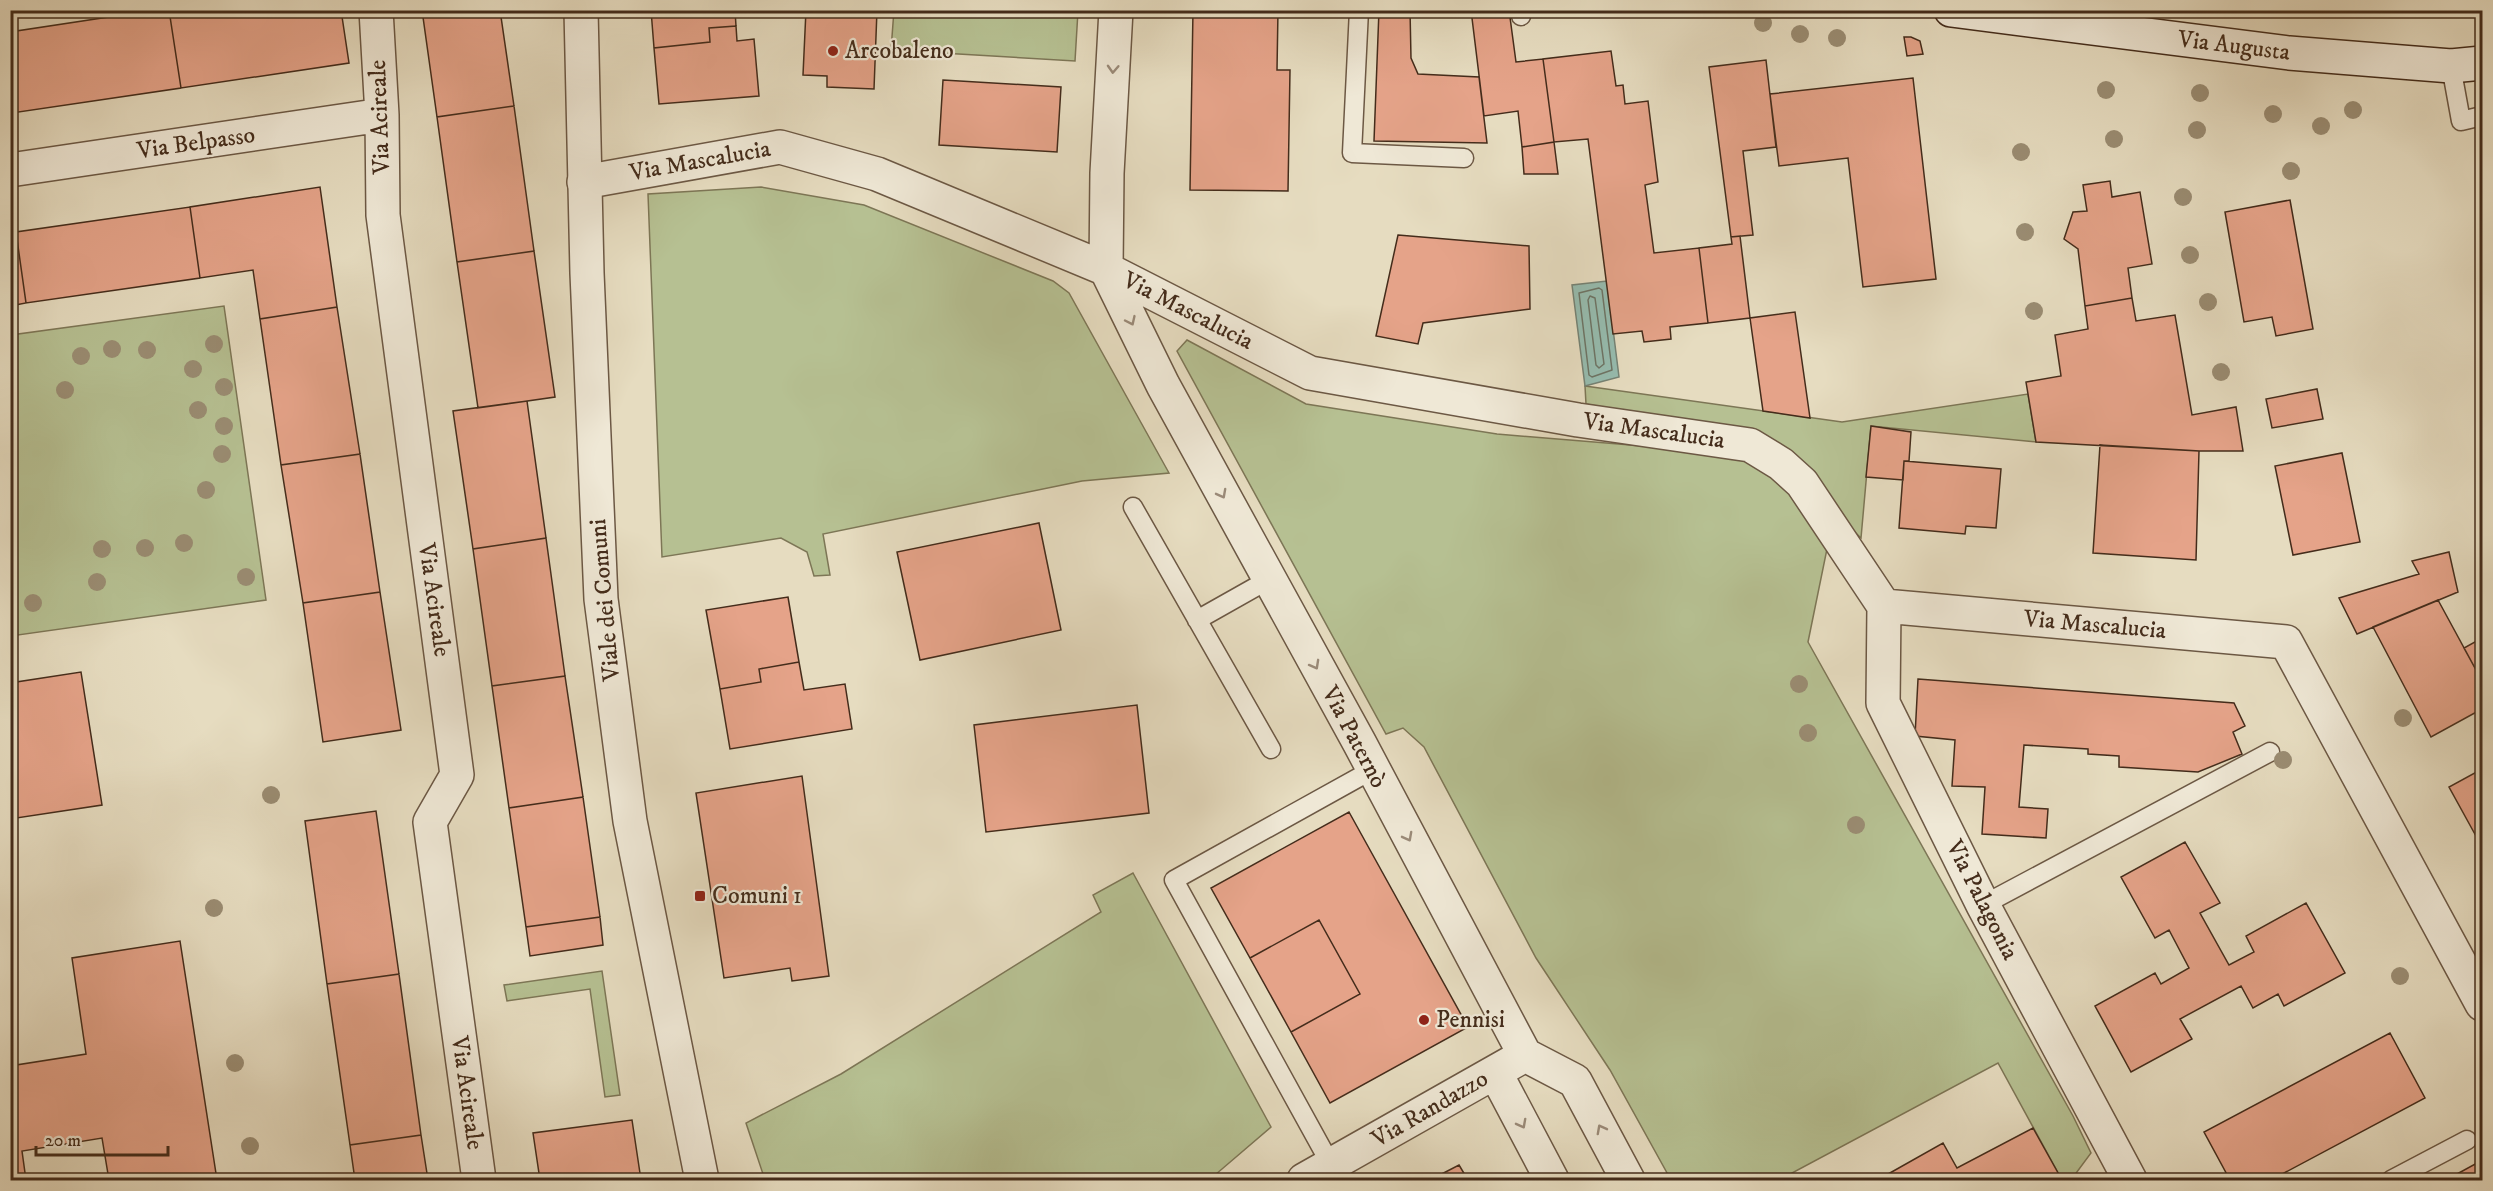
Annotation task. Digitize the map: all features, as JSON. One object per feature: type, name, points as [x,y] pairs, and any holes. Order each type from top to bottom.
[{"type":"street","name":"Via Acireale","points":[[376,10],[382,116],[383,215],[457,775],[430,822],[479,1180]]},
{"type":"street","name":"Viale dei Comuni","points":[[581,10],[584,182],[601,599],[630,821],[702,1180]]},
{"type":"street","points":[[1106,269],[1107,173],[1116,10]]},
{"type":"street","name":"Via Augusta","points":[[1951,10],[2289,53],[2467,64]]},
{"type":"street","name":"Via Belpasso","points":[[10,170],[382,116]]},
{"type":"street","name":"Via Mascalucia","points":[[584,182],[780,147],[877,174],[1106,269],[1310,373],[1578,420],[1750,445],[1781,464],[1802,483],[1884,606],[2286,642],[2482,1004]]},
{"type":"street","name":"Via Paternò","points":[[1106,269],[1163,385],[1525,1055]]},
{"type":"street","name":"Via Palagonia","points":[[1884,606],[1883,703],[1983,905],[2130,1180]]},
{"type":"street","points":[[1525,1055],[1575,1081],[1628,1180]]},
{"type":"street","name":"Via Randazzo","points":[[1317,1173],[1525,1055]]},
{"type":"street","points":[[1495,1072],[1552,1180]]},
{"type":"lane","points":[[1359,10],[1352,153],[1464,158]]},
{"type":"lane","points":[[2467,64],[2461,121],[2482,116]]},
{"type":"lane","points":[[1133,507],[1271,749]]},
{"type":"lane","points":[[1197,620],[1268,580]]},
{"type":"lane","points":[[1983,905],[2270,752]]},
{"type":"lane","points":[[1317,1173],[1174,880],[1372,770]]},
{"type":"lane","points":[[2391,1180],[2467,1140]]},
{"type":"green space","points":[[894,10],[1078,11],[1075,61],[891,50]]},
{"type":"green space","points":[[761,187],[864,205],[1053,281],[1069,293],[1169,473],[1082,481],[823,534],[830,575],[814,576],[807,552],[781,538],[662,557],[648,194]]},
{"type":"green space","points":[[224,306],[266,600],[11,636],[11,335]]},
{"type":"green space","points":[[1187,340],[1306,404],[1497,434],[1728,453],[1763,470],[1788,491],[1827,549],[1808,642],[2073,1116],[2091,1153],[2071,1180],[2062,1180],[1998,1063],[1779,1180],[1671,1180],[1610,1070],[1536,958],[1424,747],[1403,728],[1386,734],[1177,351]]},
{"type":"green space","points":[[1585,386],[1842,422],[2028,394],[2036,442],[1871,426],[1861,538],[1754,436],[1586,404]]},
{"type":"green space","points":[[1133,873],[1271,1127],[1215,1175],[1206,1180],[765,1180],[746,1123],[841,1074],[1101,912],[1093,895]]},
{"type":"green space","points":[[602,971],[620,1095],[605,1097],[590,989],[507,1001],[504,985]]},
{"type":"water","points":[[1607,281],[1619,377],[1585,386],[1572,285]]},
{"type":"building","points":[[155,10],[169,10],[181,88],[12,113],[10,32]]},
{"type":"building","points":[[169,10],[341,10],[349,63],[181,88]]},
{"type":"building","points":[[422,10],[500,10],[514,106],[437,117]]},
{"type":"building","points":[[651,10],[735,10],[736,26],[709,28],[710,42],[654,48]]},
{"type":"building","points":[[806,10],[877,10],[874,89],[827,87],[827,76],[803,75]]},
{"type":"building","points":[[1193,10],[1278,10],[1277,70],[1290,70],[1288,191],[1190,190]]},
{"type":"building","points":[[1379,10],[1410,10],[1411,58],[1418,74],[1479,77],[1487,143],[1374,141]]},
{"type":"building","points":[[1471,10],[1509,10],[1516,62],[1543,59],[1554,142],[1522,147],[1518,111],[1484,116]]},
{"type":"building","points":[[736,26],[737,41],[754,39],[759,96],[659,104],[654,48],[710,42],[709,28]]},
{"type":"building","points":[[1904,37],[1920,41],[1923,54],[1907,56]]},
{"type":"building","points":[[1611,51],[1616,86],[1623,85],[1625,104],[1648,101],[1658,182],[1645,185],[1654,253],[1699,248],[1708,323],[1670,327],[1671,339],[1644,342],[1642,331],[1613,334],[1588,139],[1554,142],[1543,59]]},
{"type":"building","points":[[1766,60],[1776,147],[1743,151],[1753,235],[1731,237],[1709,67]]},
{"type":"building","points":[[1913,78],[1936,279],[1863,287],[1848,158],[1779,166],[1770,94]]},
{"type":"building","points":[[943,80],[1061,87],[1057,152],[939,145]]},
{"type":"building","points":[[514,106],[534,251],[457,262],[437,117]]},
{"type":"building","points":[[1554,142],[1558,174],[1524,174],[1522,147]]},
{"type":"building","points":[[2110,181],[2112,197],[2140,192],[2152,264],[2128,268],[2132,298],[2085,306],[2078,249],[2064,239],[2073,212],[2087,211],[2083,185]]},
{"type":"building","points":[[320,187],[337,307],[260,319],[253,270],[200,278],[190,207]]},
{"type":"building","points":[[2290,200],[2313,329],[2276,336],[2272,317],[2244,322],[2225,212]]},
{"type":"building","points":[[190,207],[200,278],[26,303],[16,232]]},
{"type":"building","points":[[16,232],[26,303],[10,306],[10,233]]},
{"type":"building","points":[[1398,235],[1529,246],[1530,309],[1423,323],[1418,344],[1376,336]]},
{"type":"building","points":[[1740,236],[1750,318],[1708,323],[1699,248],[1732,244],[1731,237]]},
{"type":"building","points":[[534,251],[555,397],[478,408],[457,262]]},
{"type":"building","points":[[2132,298],[2136,321],[2175,315],[2192,415],[2236,407],[2243,451],[2199,451],[2036,442],[2026,382],[2061,376],[2055,335],[2088,329],[2085,306]]},
{"type":"building","points":[[337,307],[360,454],[281,465],[260,319]]},
{"type":"building","points":[[1795,312],[1810,418],[1763,411],[1750,318]]},
{"type":"building","points":[[2317,389],[2323,419],[2272,428],[2266,399]]},
{"type":"building","points":[[527,401],[546,538],[473,549],[453,411]]},
{"type":"building","points":[[1871,426],[1911,432],[1909,461],[1904,461],[1903,480],[1866,477]]},
{"type":"building","points":[[2100,445],[2199,451],[2196,560],[2093,553]]},
{"type":"building","points":[[2342,453],[2360,542],[2293,555],[2275,466]]},
{"type":"building","points":[[360,454],[380,592],[303,603],[281,465]]},
{"type":"building","points":[[1904,461],[2001,469],[1996,528],[1966,526],[1965,534],[1899,528]]},
{"type":"building","points":[[1039,523],[1061,630],[920,660],[897,552]]},
{"type":"building","points":[[546,538],[565,676],[492,686],[473,549]]},
{"type":"building","points":[[2449,552],[2458,592],[2357,634],[2339,598],[2419,574],[2412,561]]},
{"type":"building","points":[[380,592],[401,730],[323,742],[303,603]]},
{"type":"building","points":[[788,597],[799,662],[759,669],[761,682],[720,689],[706,610]]},
{"type":"building","points":[[2438,600],[2482,681],[2482,709],[2431,737],[2373,627]]},
{"type":"building","points":[[2482,638],[2482,681],[2464,648]]},
{"type":"building","points":[[799,662],[804,690],[845,684],[852,729],[730,749],[720,689],[761,682],[759,669]]},
{"type":"building","points":[[81,672],[102,805],[10,819],[10,683]]},
{"type":"building","points":[[565,676],[583,797],[509,808],[492,686]]},
{"type":"building","points":[[1918,679],[2234,703],[2245,726],[2233,732],[2242,754],[2198,772],[2119,767],[2119,756],[2088,754],[2088,749],[2024,745],[2019,807],[2048,809],[2046,838],[1982,834],[1985,787],[1952,786],[1955,740],[1915,736]]},
{"type":"building","points":[[1137,705],[1149,813],[986,832],[974,725]]},
{"type":"building","points":[[2482,769],[2482,847],[2449,787]]},
{"type":"building","points":[[802,776],[829,976],[792,981],[790,968],[724,978],[696,793]]},
{"type":"building","points":[[583,797],[600,917],[526,927],[509,808]]},
{"type":"building","points":[[376,811],[399,974],[327,984],[305,821]]},
{"type":"building","points":[[1349,812],[1468,1027],[1330,1103],[1291,1032],[1360,994],[1319,920],[1250,958],[1211,888]]},
{"type":"building","points":[[2185,842],[2220,903],[2200,913],[2229,965],[2254,952],[2246,936],[2306,903],[2345,973],[2284,1006],[2278,994],[2253,1008],[2241,986],[2180,1019],[2192,1039],[2131,1072],[2095,1006],[2155,973],[2161,984],[2189,968],[2169,930],[2155,938],[2121,877]]},
{"type":"building","points":[[600,917],[603,945],[530,956],[526,927]]},
{"type":"building","points":[[1319,920],[1360,994],[1291,1032],[1250,958]]},
{"type":"building","points":[[180,941],[217,1180],[109,1180],[102,1138],[22,1151],[26,1180],[10,1180],[10,1066],[86,1054],[72,958]]},
{"type":"building","points":[[399,974],[421,1135],[350,1145],[327,984]]},
{"type":"building","points":[[2390,1033],[2425,1098],[2271,1180],[2230,1180],[2204,1132]]},
{"type":"building","points":[[632,1120],[641,1180],[540,1180],[533,1133]]},
{"type":"building","points":[[2033,1128],[2062,1180],[1883,1180],[1881,1178],[1943,1143],[1957,1168]]},
{"type":"building","points":[[421,1135],[428,1180],[355,1180],[350,1145]]},
{"type":"building","points":[[2477,1163],[2482,1173],[2482,1180],[2446,1180]]},
{"type":"building","points":[[1459,1165],[1468,1180],[1430,1180]]},
{"type":"place","name":"Arcobaleno","points":[[833,51]]},
{"type":"place","name":"Comuni 1","points":[[700,896]]},
{"type":"place","name":"Pennisi","points":[[1424,1020]]}]
